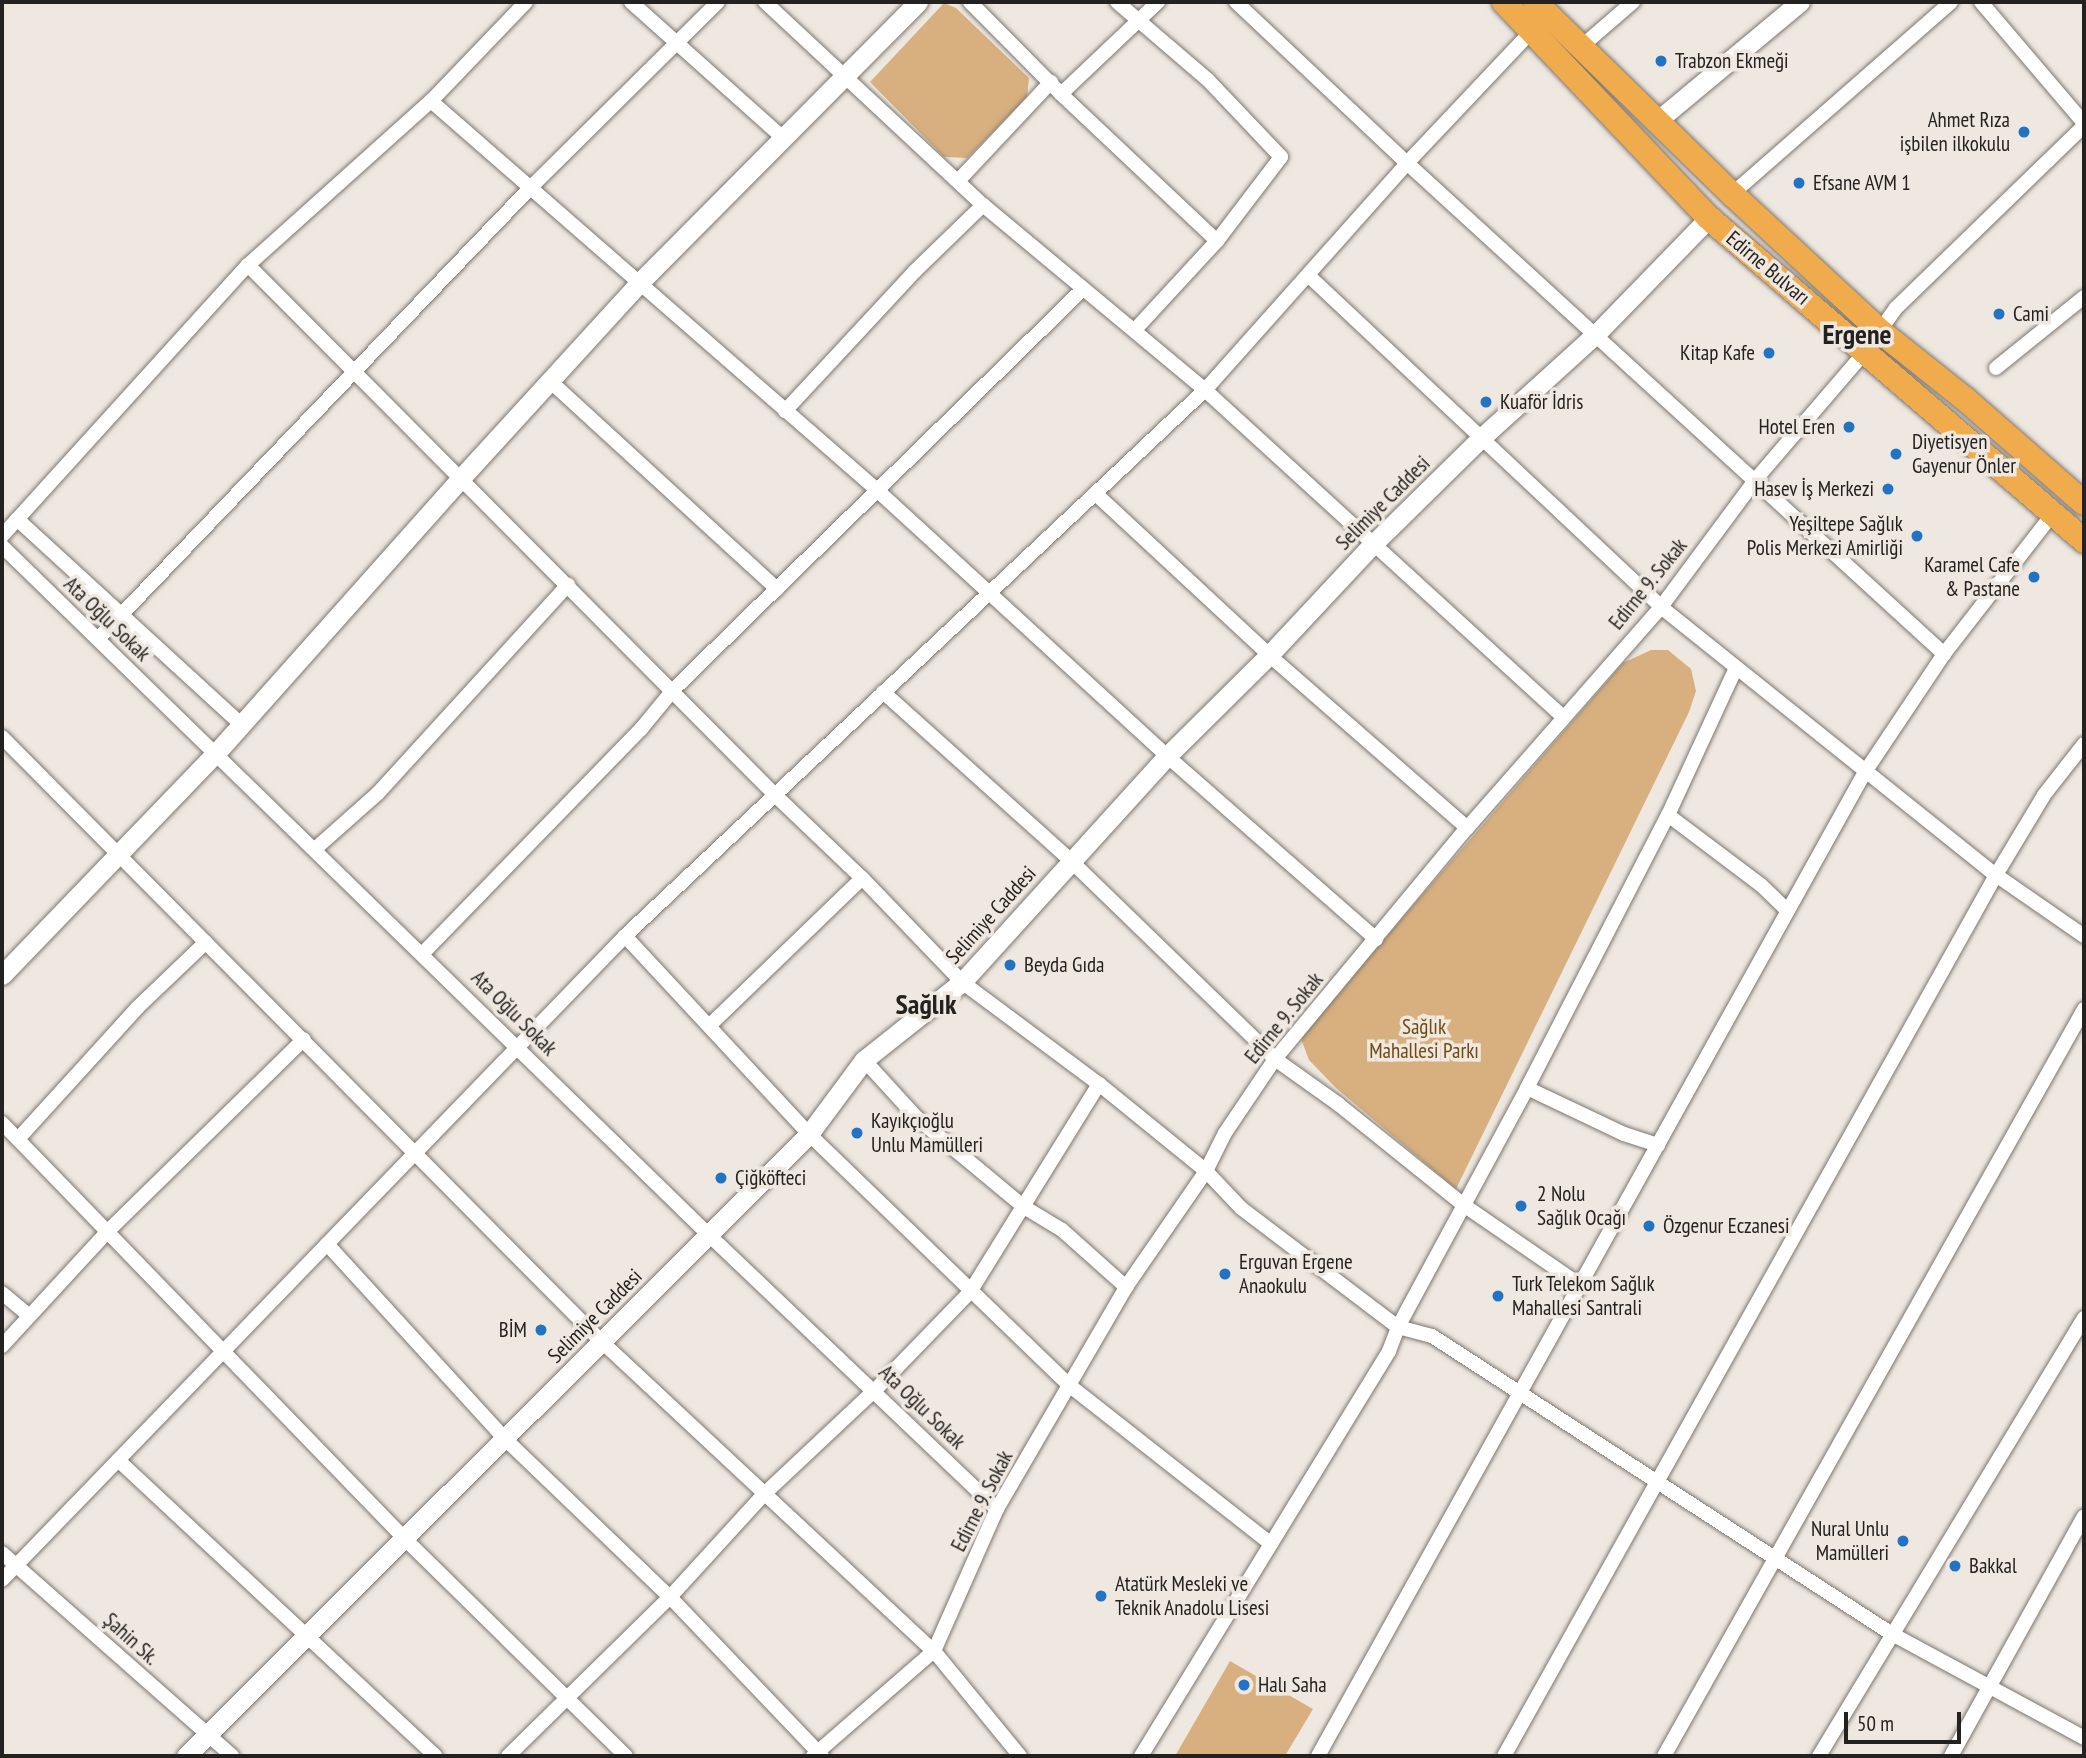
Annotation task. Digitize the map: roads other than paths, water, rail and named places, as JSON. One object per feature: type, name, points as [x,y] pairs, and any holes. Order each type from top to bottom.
[{"type":"highway","name":"Edirne Bulvarı","points":[[1504,2],[1709,218],[2084,541]]},
{"type":"highway","name":"Edirne Bulvarı","points":[[1535,2],[1732,194],[1881,332],[2084,503]]},
{"type":"street","points":[[2,536],[248,265],[431,101],[526,2]]},
{"type":"street","points":[[631,2],[784,139]]},
{"type":"street","points":[[98,639],[530,188],[718,2]]},
{"type":"street","points":[[765,2],[983,205],[1205,390],[1562,716]]},
{"type":"street","points":[[2,975],[216,753],[240,723],[639,283],[918,2]]},
{"type":"street","points":[[970,2],[1061,94],[1217,242]]},
{"type":"street","points":[[1117,2],[1137,22],[1208,80],[1281,157],[1217,242],[1134,331]]},
{"type":"street","points":[[1061,94],[1158,2]]},
{"type":"street","points":[[1236,2],[1407,163],[1756,479],[1944,654]]},
{"type":"street","points":[[1581,47],[1633,2]]},
{"type":"street","points":[[1657,121],[1800,2]]},
{"type":"street","points":[[1732,194],[1951,2]]},
{"type":"street","points":[[1981,2],[2084,124]]},
{"type":"street","points":[[2,1580],[625,936],[990,592],[1097,495],[1205,390],[1407,163],[1532,30]]},
{"type":"street","points":[[958,181],[1051,82]]},
{"type":"street","points":[[431,101],[878,491],[1167,756],[1376,939]]},
{"type":"street","name":"Edirne 9. Sokak","points":[[817,1755],[934,1651],[998,1509],[1069,1385],[1126,1287],[1206,1171],[1225,1133],[1275,1059],[1562,716],[1661,607],[1756,479],[1864,353],[1896,308],[2084,124]]},
{"type":"street","points":[[785,411],[915,271],[983,205]]},
{"type":"street","name":"Selimiye Caddesi","points":[[186,1756],[809,1135],[864,1060],[962,982],[1167,756],[1269,655],[1372,545],[1480,439],[1596,334],[1709,218]]},
{"type":"street","points":[[248,265],[775,795],[862,878],[962,982],[1099,1084],[1206,1171],[1241,1208],[1398,1327],[1432,1336],[1519,1395],[1892,1634],[2084,1738]]},
{"type":"street","points":[[1309,276],[1661,607],[1996,875],[2084,936]]},
{"type":"street","points":[[423,953],[641,729],[673,690],[1082,290]]},
{"type":"street","points":[[1996,368],[2084,298]]},
{"type":"street","points":[[550,381],[777,589]]},
{"type":"street","points":[[1097,495],[1269,655],[1467,828]]},
{"type":"street","points":[[1318,1756],[1865,772],[1944,654],[2054,513]]},
{"type":"street","points":[[17,519],[240,723]]},
{"type":"street","name":"Ata Oğlu Sokak","points":[[2,547],[423,953],[708,1234],[998,1509]]},
{"type":"street","points":[[314,849],[378,793],[568,585]]},
{"type":"street","points":[[1141,1756],[1389,1351],[1398,1327],[1465,1206],[1668,816],[1736,668]]},
{"type":"street","points":[[883,692],[1070,860],[1275,1059],[1338,1104],[1465,1206],[1580,1285]]},
{"type":"street","points":[[1504,1756],[1996,875],[2044,794],[2084,744]]},
{"type":"street","points":[[5,746],[304,1039],[601,1341],[763,1495],[934,1651],[1020,1756]]},
{"type":"street","points":[[1668,816],[1761,885],[1788,911]]},
{"type":"street","points":[[710,1025],[862,878]]},
{"type":"street","points":[[625,936],[809,1135],[970,1292],[1069,1385],[1271,1544]]},
{"type":"street","points":[[18,1139],[137,1008],[206,942]]},
{"type":"street","points":[[1664,1756],[1777,1560],[2084,1009]]},
{"type":"street","points":[[2,1346],[108,1231],[304,1039]]},
{"type":"street","points":[[864,1060],[917,1118],[1024,1207],[1062,1230],[1126,1287]]},
{"type":"street","points":[[508,1756],[670,1597],[763,1495],[875,1390],[970,1292],[1099,1084]]},
{"type":"street","points":[[1527,1088],[1623,1134],[1658,1145]]},
{"type":"street","points":[[2,1123],[404,1538],[626,1756]]},
{"type":"street","points":[[327,1244],[504,1438],[670,1597],[817,1755]]},
{"type":"street","points":[[2,1293],[29,1316]]},
{"type":"street","points":[[1819,1756],[2084,1318]]},
{"type":"street","points":[[118,1460],[435,1756]]},
{"type":"street","points":[[1951,1756],[2084,1516]]},
{"type":"street","name":"Şahin Sk.","points":[[2,1553],[232,1756]]},
{"type":"place","name":"Trabzon Ekmeği","points":[[1661,61]]},
{"type":"place","name":"Ahmet Rıza işbilen ilkokulu","points":[[2024,132]]},
{"type":"place","name":"Efsane AVM 1","points":[[1799,183]]},
{"type":"place","name":"Cami","points":[[1999,314]]},
{"type":"place","name":"Kitap Kafe","points":[[1769,353]]},
{"type":"place","name":"Kuaför İdris","points":[[1486,402]]},
{"type":"place","name":"Hotel Eren","points":[[1849,427]]},
{"type":"place","name":"Diyetisyen Gayenur Önler","points":[[1896,454]]},
{"type":"place","name":"Hasev İş Merkezi","points":[[1888,489]]},
{"type":"place","name":"Yeşiltepe Sağlık Polis Merkezi Amirliği","points":[[1917,536]]},
{"type":"place","name":"Karamel Cafe & Pastane","points":[[2034,577]]},
{"type":"place","name":"Beyda Gıda","points":[[1010,965]]},
{"type":"place","name":"Kayıkçıoğlu Unlu Mamülleri","points":[[857,1133]]},
{"type":"place","name":"Çiğköfteci","points":[[721,1178]]},
{"type":"place","name":"2 Nolu Sağlık Ocağı","points":[[1521,1206]]},
{"type":"place","name":"Özgenur Eczanesi","points":[[1649,1226]]},
{"type":"place","name":"Erguvan Ergene Anaokulu","points":[[1225,1274]]},
{"type":"place","name":"Turk Telekom Sağlık Mahallesi Santrali","points":[[1498,1296]]},
{"type":"place","name":"BİM","points":[[541,1330]]},
{"type":"place","name":"Nural Unlu Mamülleri","points":[[1903,1541]]},
{"type":"place","name":"Bakkal","points":[[1955,1566]]},
{"type":"place","name":"Atatürk Mesleki ve Teknik Anadolu Lisesi","points":[[1101,1596]]},
{"type":"place","name":"Halı Saha","points":[[1244,1685]]},
{"type":"district","name":"Ergene","points":[[1857,334]]},
{"type":"district","name":"Sağlık","points":[[926,1004]]},
{"type":"park label","name":"Sağlık Mahallesi Parkı","points":[[1424,1039]]}]
